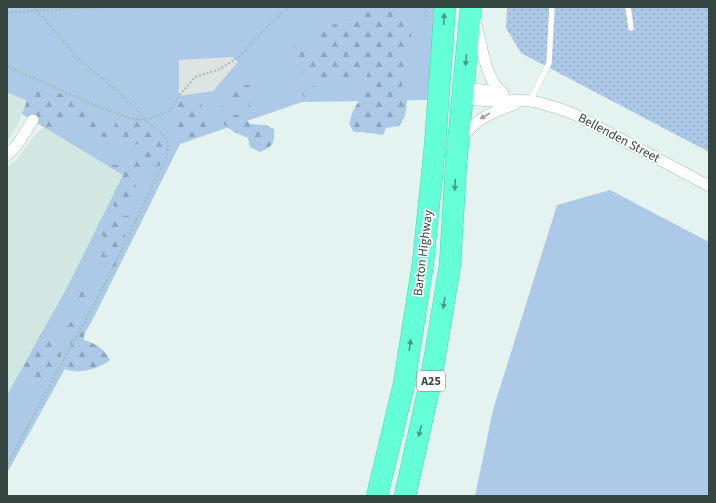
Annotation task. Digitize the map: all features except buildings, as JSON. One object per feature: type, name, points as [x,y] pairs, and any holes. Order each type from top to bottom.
[{"type":"highway","name":"Barton Highway","points":[[377,496],[404,384],[423,263],[435,145],[445,7]]},
{"type":"highway","name":"Barton Highway","points":[[405,496],[431,379],[450,265],[458,146],[472,7]]},
{"type":"highway","points":[[435,145],[449,107],[453,100],[463,93],[455,85],[441,58]]},
{"type":"street","points":[[472,7],[490,75],[497,89],[503,93]]},
{"type":"street","name":"Bellenden Street","points":[[463,93],[474,89],[503,93],[574,114],[709,186]]},
{"type":"street","name":"Bellenden Street","points":[[463,93],[474,100],[526,101]]},
{"type":"street","points":[[458,146],[468,130],[478,120],[491,113],[526,101]]},
{"type":"street","points":[[7,155],[17,145],[33,120]]},
{"type":"lane","points":[[526,101],[549,63],[552,7]]},
{"type":"lane","points":[[628,7],[632,28]]},
{"type":"path","points":[[7,465],[109,276],[167,156],[168,146],[165,136],[145,120],[139,111],[77,57],[34,7]]},
{"type":"path","points":[[7,13],[106,7]]},
{"type":"path","points":[[7,66],[109,111],[131,119],[145,120],[170,111],[179,96],[195,77],[218,70],[239,57],[280,14],[290,7]]},
{"type":"shaded area","points":[[232,57],[238,62],[213,91],[179,96],[179,60]]},
{"type":"shaded area","points":[[7,92],[27,101],[17,126],[7,141]]},
{"type":"shaded area","points":[[44,127],[123,175],[65,291],[7,395],[7,167],[18,158],[35,135]]},
{"type":"green space","points":[[7,7],[437,7],[428,100],[302,102],[180,144],[95,315],[7,473],[7,395],[65,291],[123,175],[22,114],[27,101],[7,92]]},
{"type":"green space","points":[[355,7],[403,7],[412,28],[410,44],[403,48],[401,53],[409,65],[404,74],[402,86],[407,101],[405,116],[399,126],[386,128],[383,135],[354,132],[349,124],[353,111],[361,97],[369,68],[364,55],[360,54],[361,72],[356,82],[348,82],[334,77],[307,77],[295,66],[290,53],[294,45],[318,54],[322,49],[312,40],[315,29],[325,23],[342,25]]},
{"type":"green space","points":[[507,7],[709,7],[709,152],[521,53],[506,28]]},
{"type":"green space","points":[[241,85],[250,85],[255,89],[237,101],[232,99],[234,91]]},
{"type":"green space","points":[[40,86],[49,87],[72,100],[93,109],[101,121],[94,132],[83,130],[74,115],[67,111],[70,121],[61,125],[54,133],[22,114],[27,101],[23,96]]},
{"type":"green space","points":[[315,86],[319,90],[318,98],[306,101],[302,94],[304,89]]},
{"type":"green space","points":[[191,97],[198,99],[202,104],[201,110],[211,121],[204,135],[190,140],[173,130],[173,118],[180,98]]},
{"type":"green space","points":[[252,98],[258,101],[261,107],[250,111],[248,103]]},
{"type":"green space","points":[[209,101],[217,101],[224,107],[222,111],[212,111]]},
{"type":"green space","points":[[227,114],[243,115],[250,124],[265,125],[274,129],[272,144],[260,152],[250,147],[248,138],[234,132],[222,123]]},
{"type":"green space","points":[[119,117],[137,122],[158,133],[163,142],[164,152],[159,166],[143,169],[133,177],[139,195],[129,206],[116,208],[110,202],[123,175],[108,166],[133,162],[130,157],[132,152],[144,148],[141,143],[127,148],[116,141],[103,138],[99,134],[104,129],[114,130],[115,124]]},
{"type":"green space","points":[[610,190],[709,242],[709,496],[475,496],[493,410],[557,205]]},
{"type":"green space","points":[[131,215],[135,219],[131,226],[122,228],[126,238],[121,248],[106,251],[103,255],[115,254],[119,260],[115,268],[100,267],[96,265],[94,256],[95,249],[102,244],[104,237],[96,230],[101,219]]},
{"type":"green space","points":[[84,283],[89,289],[90,299],[81,307],[76,291]]},
{"type":"green space","points":[[76,320],[85,326],[84,340],[99,347],[105,352],[110,360],[100,366],[88,370],[70,371],[65,369],[74,351],[68,339],[65,325]]},
{"type":"green space","points":[[41,334],[50,334],[57,337],[61,358],[53,378],[30,385],[24,377],[23,367]]}]
